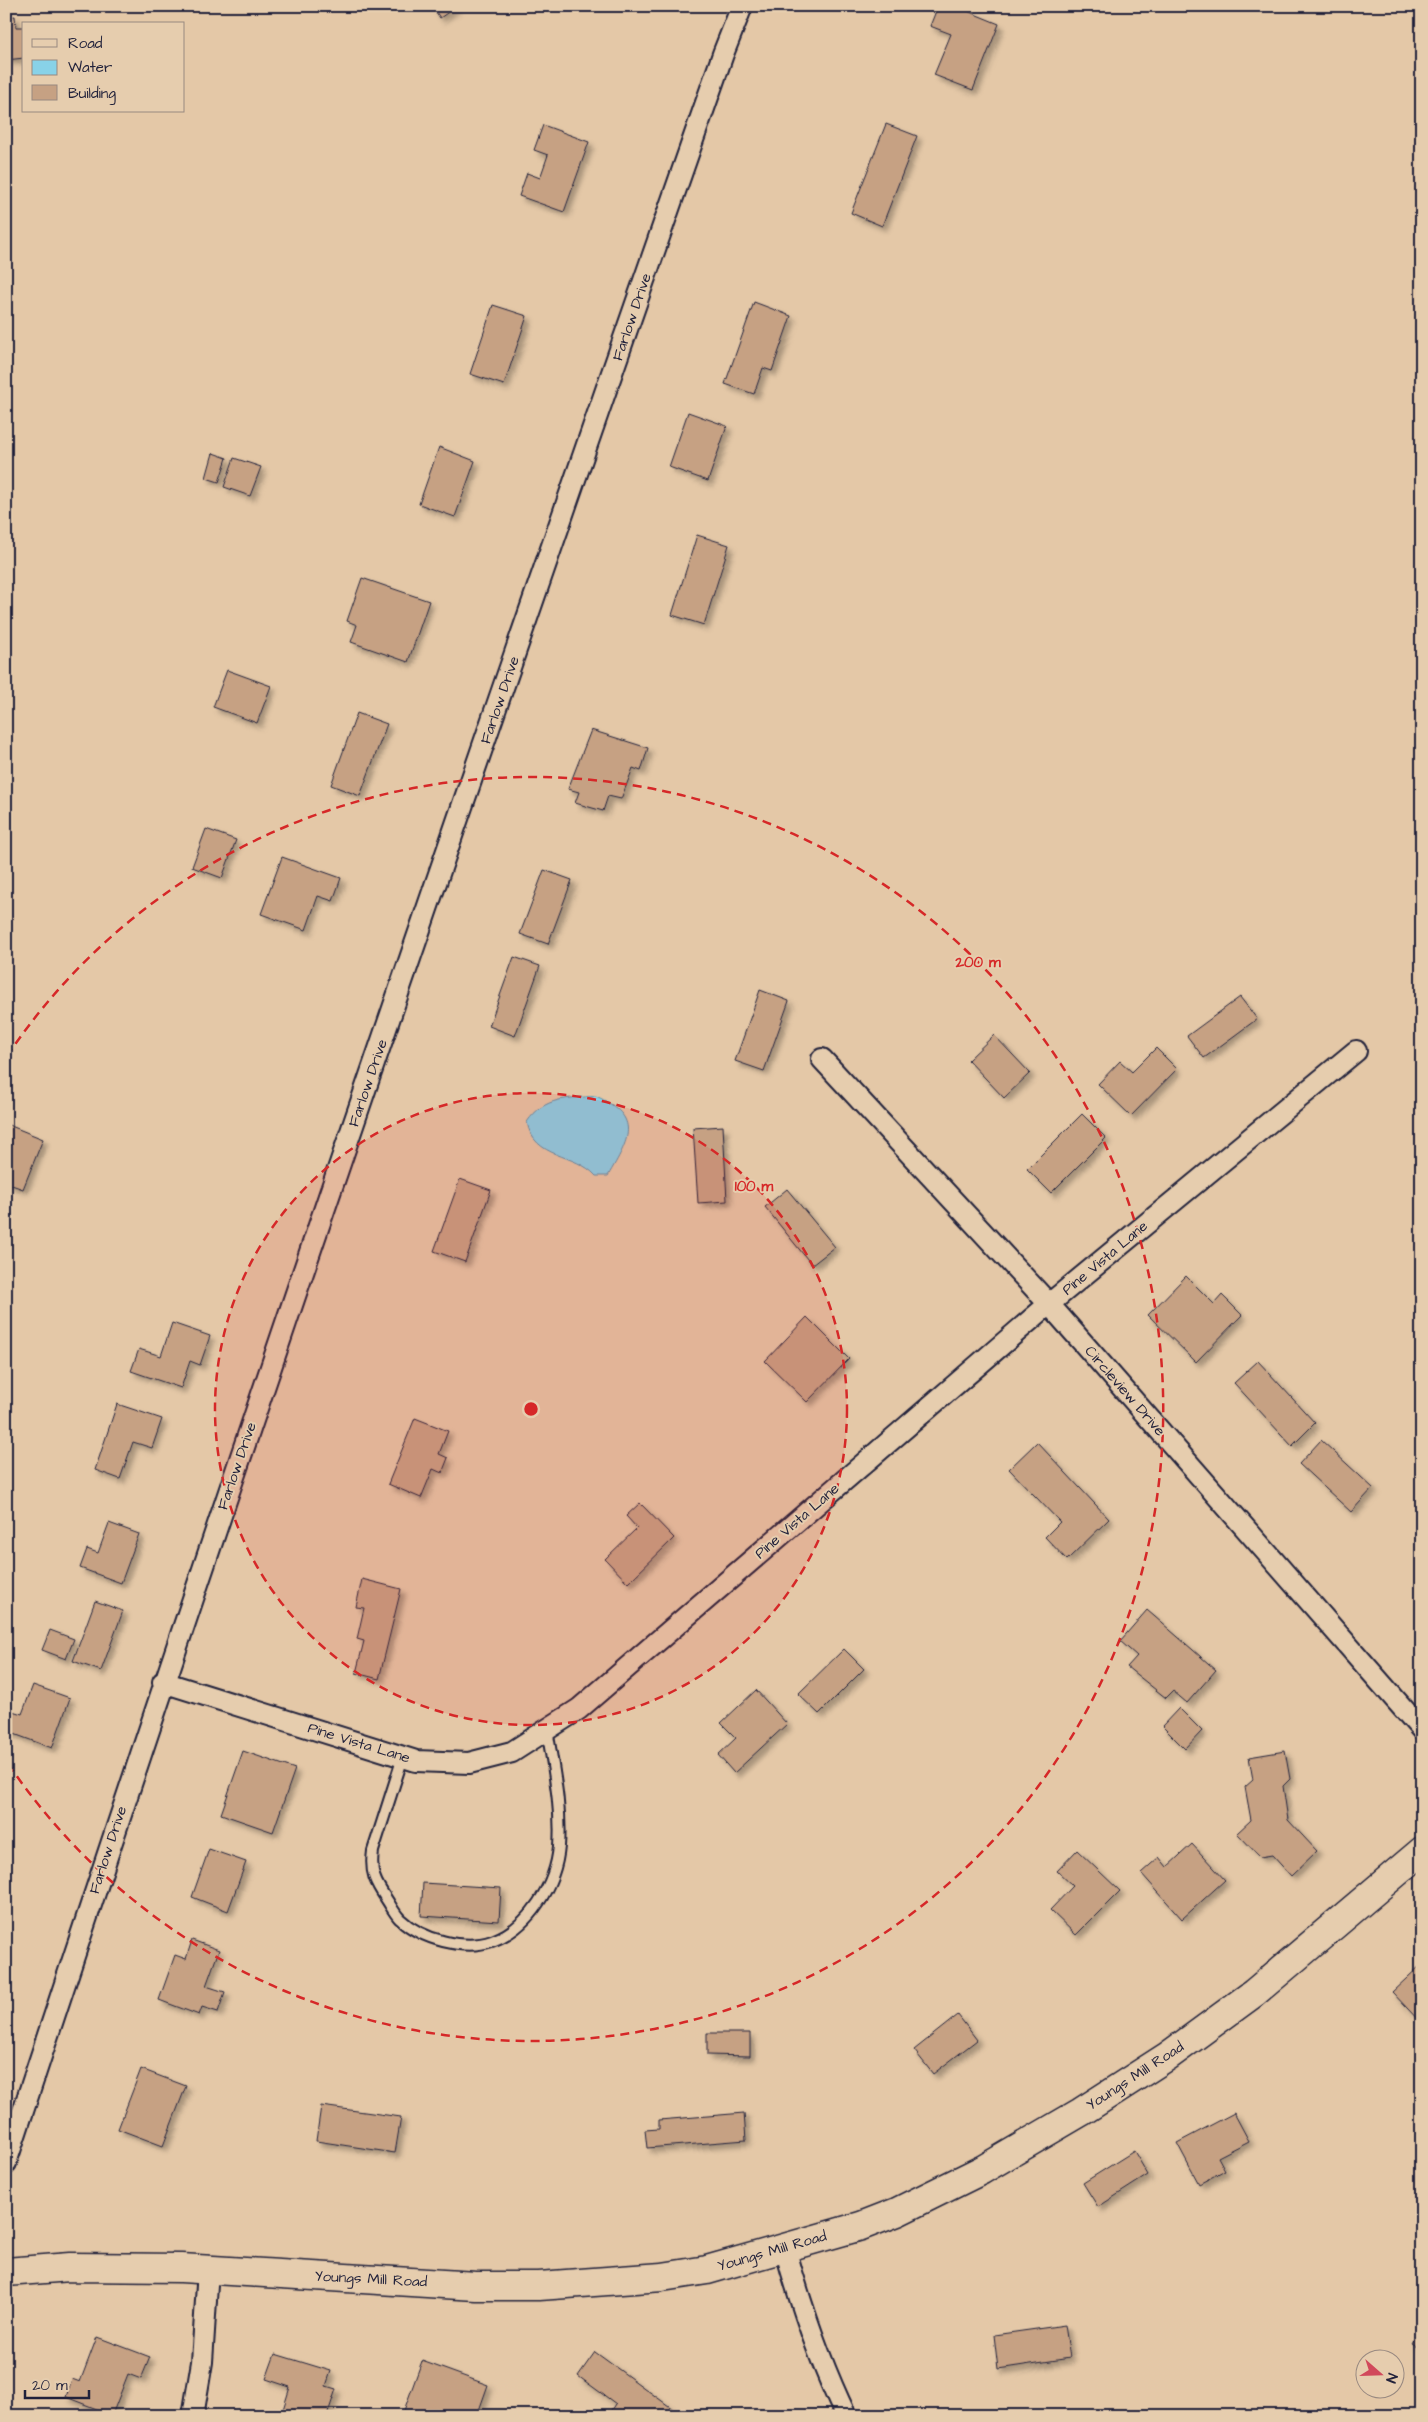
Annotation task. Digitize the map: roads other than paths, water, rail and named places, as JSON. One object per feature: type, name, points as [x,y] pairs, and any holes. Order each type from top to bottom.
[{"type":"street","name":"Farlow Drive","points":[[6,2163],[163,1682],[577,472],[723,54],[742,6]]},
{"type":"street","name":"Pine Vista Lane","points":[[163,1682],[416,1761],[469,1763],[512,1752],[579,1709],[1049,1304],[1356,1051]]},
{"type":"street","name":"Circleview Drive","points":[[822,1059],[1049,1304],[1422,1730]]},
{"type":"street","name":"Youngs Mill Road","points":[[6,2272],[70,2267],[208,2270],[466,2285],[539,2286],[662,2277],[707,2270],[861,2226],[897,2212],[982,2170],[1081,2112],[1168,2056],[1254,1993],[1420,1855]]},
{"type":"street","points":[[785,2248],[800,2300],[824,2369],[846,2416]]},
{"type":"street","points":[[193,2416],[202,2362],[208,2270]]},
{"type":"lane","points":[[403,1757],[373,1851],[371,1868],[374,1880],[400,1919],[422,1934],[466,1945],[492,1941],[516,1928],[534,1908],[550,1880],[559,1847],[557,1799],[547,1729]]},
{"type":"water","points":[[596,1096],[611,1104],[621,1113],[626,1121],[626,1140],[608,1176],[596,1176],[587,1168],[546,1149],[531,1134],[527,1122],[541,1107],[549,1103],[557,1100]]}]
